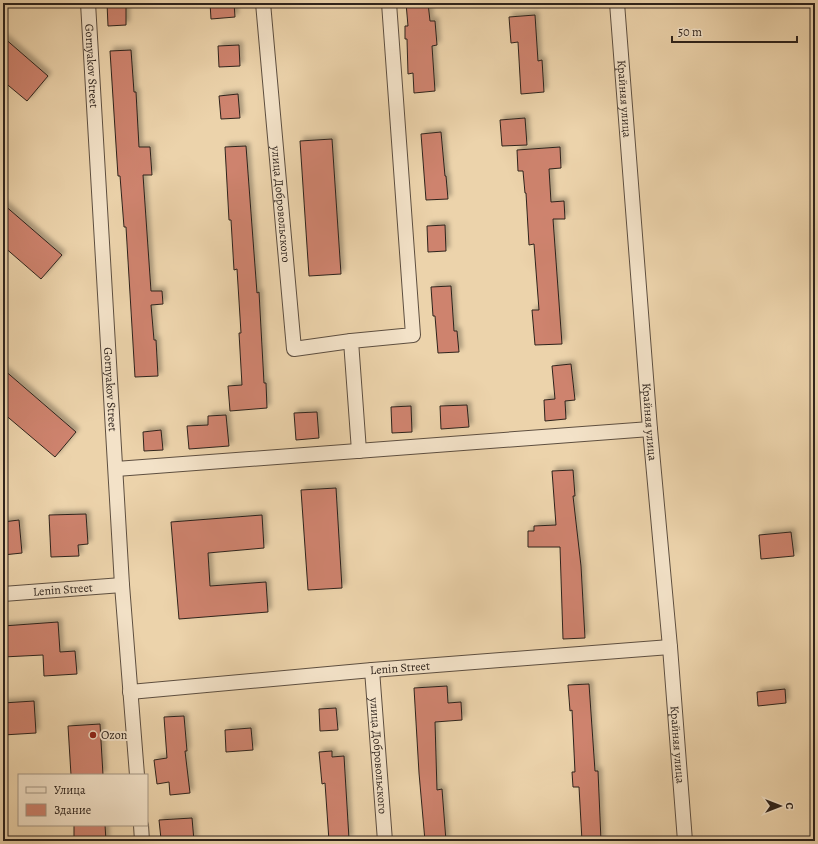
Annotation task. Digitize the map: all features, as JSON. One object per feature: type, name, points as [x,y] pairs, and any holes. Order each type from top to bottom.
[{"type":"street","name":"Gornyakov Street","points":[[88,3],[122,585],[137,774]]},
{"type":"street","name":"улица Добровольского","points":[[263,3],[294,349],[351,341],[413,335],[389,3]]},
{"type":"street","name":"Крайняя улица","points":[[617,3],[650,430],[670,647],[685,841]]},
{"type":"street","points":[[351,341],[359,451]]},
{"type":"street","points":[[116,469],[650,430]]},
{"type":"street","name":"Lenin Street","points":[[3,594],[122,585]]},
{"type":"street","name":"Lenin Street","points":[[130,692],[372,670],[670,647]]},
{"type":"street","name":"улица Добровольского","points":[[372,670],[385,841]]},
{"type":"street","points":[[141,826],[142,841]]},
{"type":"building","points":[[107,3],[126,3],[126,25],[108,26]]},
{"type":"building","points":[[210,3],[234,3],[235,17],[211,19]]},
{"type":"building","points":[[406,3],[428,3],[430,21],[435,21],[437,45],[432,46],[435,91],[414,93],[413,73],[408,74],[407,39],[405,39],[405,26],[408,26]]},
{"type":"building","points":[[535,15],[538,61],[542,60],[544,92],[521,94],[518,42],[511,43],[509,17]]},
{"type":"building","points":[[3,37],[48,76],[27,101],[3,81]]},
{"type":"building","points":[[239,45],[240,66],[219,67],[218,46]]},
{"type":"building","points":[[131,50],[134,92],[136,92],[139,147],[150,147],[152,175],[143,175],[151,291],[162,291],[163,304],[151,305],[154,340],[156,340],[158,376],[135,377],[126,227],[124,227],[120,176],[118,176],[110,51]]},
{"type":"building","points":[[238,94],[240,118],[221,119],[219,96]]},
{"type":"building","points":[[525,118],[527,145],[502,146],[500,120]]},
{"type":"building","points":[[441,132],[448,199],[426,200],[421,134]]},
{"type":"building","points":[[332,139],[341,274],[309,276],[300,141]]},
{"type":"building","points":[[246,146],[257,293],[259,292],[264,383],[266,383],[267,408],[230,411],[228,386],[242,385],[239,333],[241,333],[237,269],[234,270],[231,220],[229,220],[225,147]]},
{"type":"building","points":[[560,147],[561,168],[549,169],[551,202],[564,201],[565,219],[553,219],[562,344],[535,345],[532,310],[539,310],[534,244],[529,245],[526,193],[523,171],[518,171],[517,150]]},
{"type":"building","points":[[3,204],[62,255],[41,279],[3,246]]},
{"type":"building","points":[[445,225],[446,251],[428,252],[427,226]]},
{"type":"building","points":[[451,286],[454,331],[457,331],[459,352],[438,353],[431,287]]},
{"type":"building","points":[[571,364],[575,400],[565,401],[566,419],[545,421],[544,400],[555,399],[552,366]]},
{"type":"building","points":[[3,369],[76,432],[55,457],[3,413]]},
{"type":"building","points":[[467,405],[469,427],[441,429],[440,406]]},
{"type":"building","points":[[411,406],[412,432],[392,433],[391,407]]},
{"type":"building","points":[[317,412],[319,438],[296,440],[294,413]]},
{"type":"building","points":[[226,415],[229,446],[189,449],[187,426],[208,425],[208,416]]},
{"type":"building","points":[[161,430],[163,450],[144,451],[143,432]]},
{"type":"building","points":[[573,470],[575,496],[573,496],[581,566],[585,638],[563,639],[560,547],[528,547],[528,531],[534,531],[534,526],[556,525],[552,471]]},
{"type":"building","points":[[336,488],[342,588],[308,590],[301,490]]},
{"type":"building","points":[[86,514],[88,544],[78,545],[79,556],[51,557],[49,515]]},
{"type":"building","points":[[262,515],[264,548],[208,553],[210,586],[266,582],[268,612],[179,619],[171,522]]},
{"type":"building","points":[[19,520],[22,553],[3,555],[3,522]]},
{"type":"building","points":[[791,532],[794,556],[761,559],[759,535]]},
{"type":"building","points":[[58,622],[60,652],[75,651],[77,674],[44,676],[43,655],[3,657],[3,626]]},
{"type":"building","points":[[589,684],[595,771],[598,771],[601,841],[582,841],[579,787],[573,787],[572,772],[575,772],[572,710],[570,711],[568,685]]},
{"type":"building","points":[[447,686],[448,703],[461,702],[462,720],[435,722],[437,790],[442,789],[446,841],[425,841],[414,688]]},
{"type":"building","points":[[785,689],[786,703],[758,706],[757,692]]},
{"type":"building","points":[[34,701],[36,733],[3,735],[3,703]]},
{"type":"building","points":[[336,708],[338,730],[320,731],[319,709]]},
{"type":"building","points":[[184,716],[187,751],[185,751],[190,793],[170,795],[169,782],[157,784],[154,760],[167,758],[164,717]]},
{"type":"building","points":[[100,724],[103,774],[71,774],[68,726]]},
{"type":"building","points":[[251,728],[253,750],[226,752],[225,730]]},
{"type":"building","points":[[332,751],[332,757],[344,756],[349,839],[329,841],[325,783],[322,784],[319,752]]},
{"type":"building","points":[[192,818],[194,841],[171,841],[171,838],[161,839],[159,820]]},
{"type":"building","points":[[74,826],[105,826],[106,841],[74,841]]},
{"type":"place","name":"Ozon","points":[[93,735]]}]
